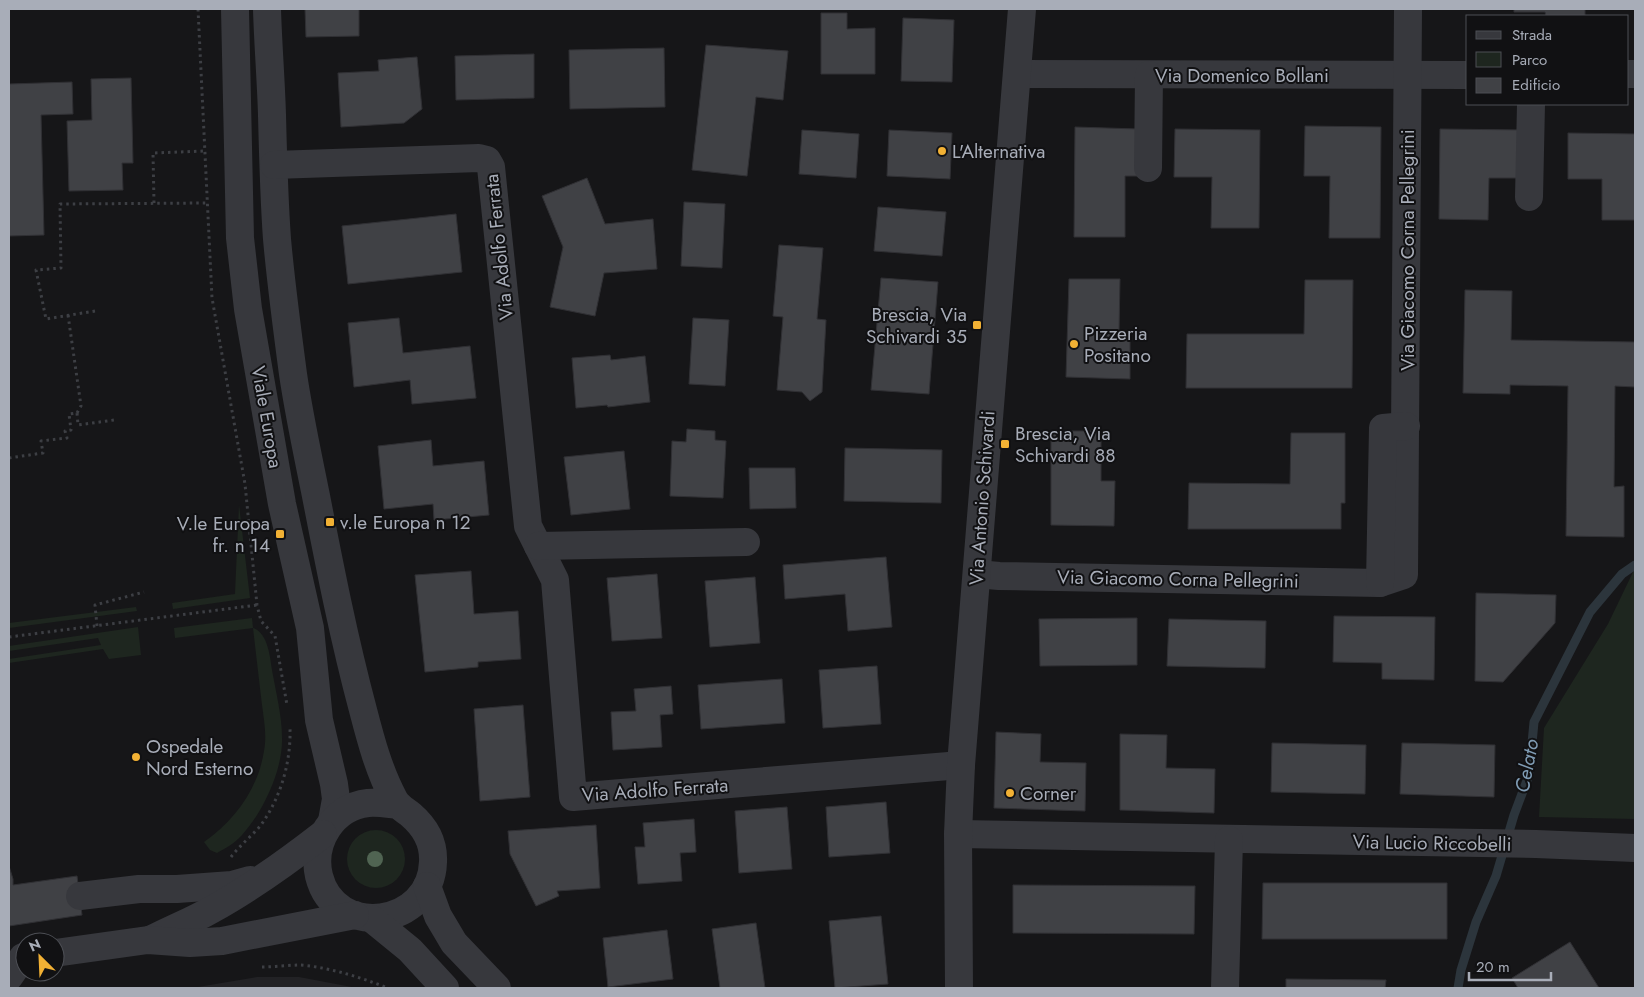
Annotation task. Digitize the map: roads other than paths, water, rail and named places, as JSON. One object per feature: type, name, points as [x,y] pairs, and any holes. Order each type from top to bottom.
[{"type":"street","name":"Viale Europa","points":[[235,9],[240,238],[247,300],[282,504],[310,628],[319,720],[336,799],[328,828],[318,850],[317,866],[321,882],[329,897],[341,908],[364,917],[410,950],[445,988]]},
{"type":"street","name":"Viale Europa","points":[[267,9],[277,236],[293,377],[339,616],[372,743],[385,779],[398,805],[418,822],[426,833],[431,846],[433,860],[432,873],[427,886],[417,900],[404,911],[388,917],[364,917]]},
{"type":"street","name":"Via Antonio Schivardi","points":[[959,988],[958,834],[961,765],[1022,9]]},
{"type":"street","name":"Via Giacomo Corna Pellegrini","points":[[977,574],[999,576],[1380,583],[1404,575],[1408,9]]},
{"type":"street","name":"Via Domenico Bollani","points":[[1017,74],[1466,75]]},
{"type":"street","points":[[1148,168],[1149,75]]},
{"type":"street","points":[[1528,197],[1531,105]]},
{"type":"street","name":"Via Adolfo Ferrata","points":[[274,165],[478,158],[487,160],[491,167],[528,526],[555,580],[573,797],[961,765]]},
{"type":"street","points":[[538,546],[746,542]]},
{"type":"street","points":[[148,940],[210,911],[271,874],[328,828],[343,812],[355,806],[368,803],[398,805]]},
{"type":"street","name":"Via Lucio Riccobelli","points":[[958,834],[1536,844],[1635,848]]},
{"type":"street","points":[[1224,988],[1228,840]]},
{"type":"street","points":[[80,896],[139,888],[177,889],[232,885],[271,874]]},
{"type":"street","points":[[427,886],[438,916],[454,943],[497,988]]},
{"type":"street","points":[[65,952],[148,940],[190,943],[222,941],[364,917]]},
{"type":"waterway","name":"Celato","points":[[1458,988],[1461,970],[1476,922],[1496,876],[1514,815],[1529,775],[1534,722],[1590,612],[1622,574],[1635,565]]},
{"type":"place","name":"L'Alternativa","points":[[942,151]]},
{"type":"place","name":"Brescia, Via Schivardi 35","points":[[977,325]]},
{"type":"place","name":"Pizzeria Positano","points":[[1074,344]]},
{"type":"place","name":"Brescia, Via Schivardi 88","points":[[1005,444]]},
{"type":"place","name":"v.le Europa n 12","points":[[330,522]]},
{"type":"place","name":"V.le Europa fr. n 14","points":[[280,534]]},
{"type":"place","name":"Ospedale Nord Esterno","points":[[136,757]]},
{"type":"place","name":"Corner","points":[[1010,793]]}]
